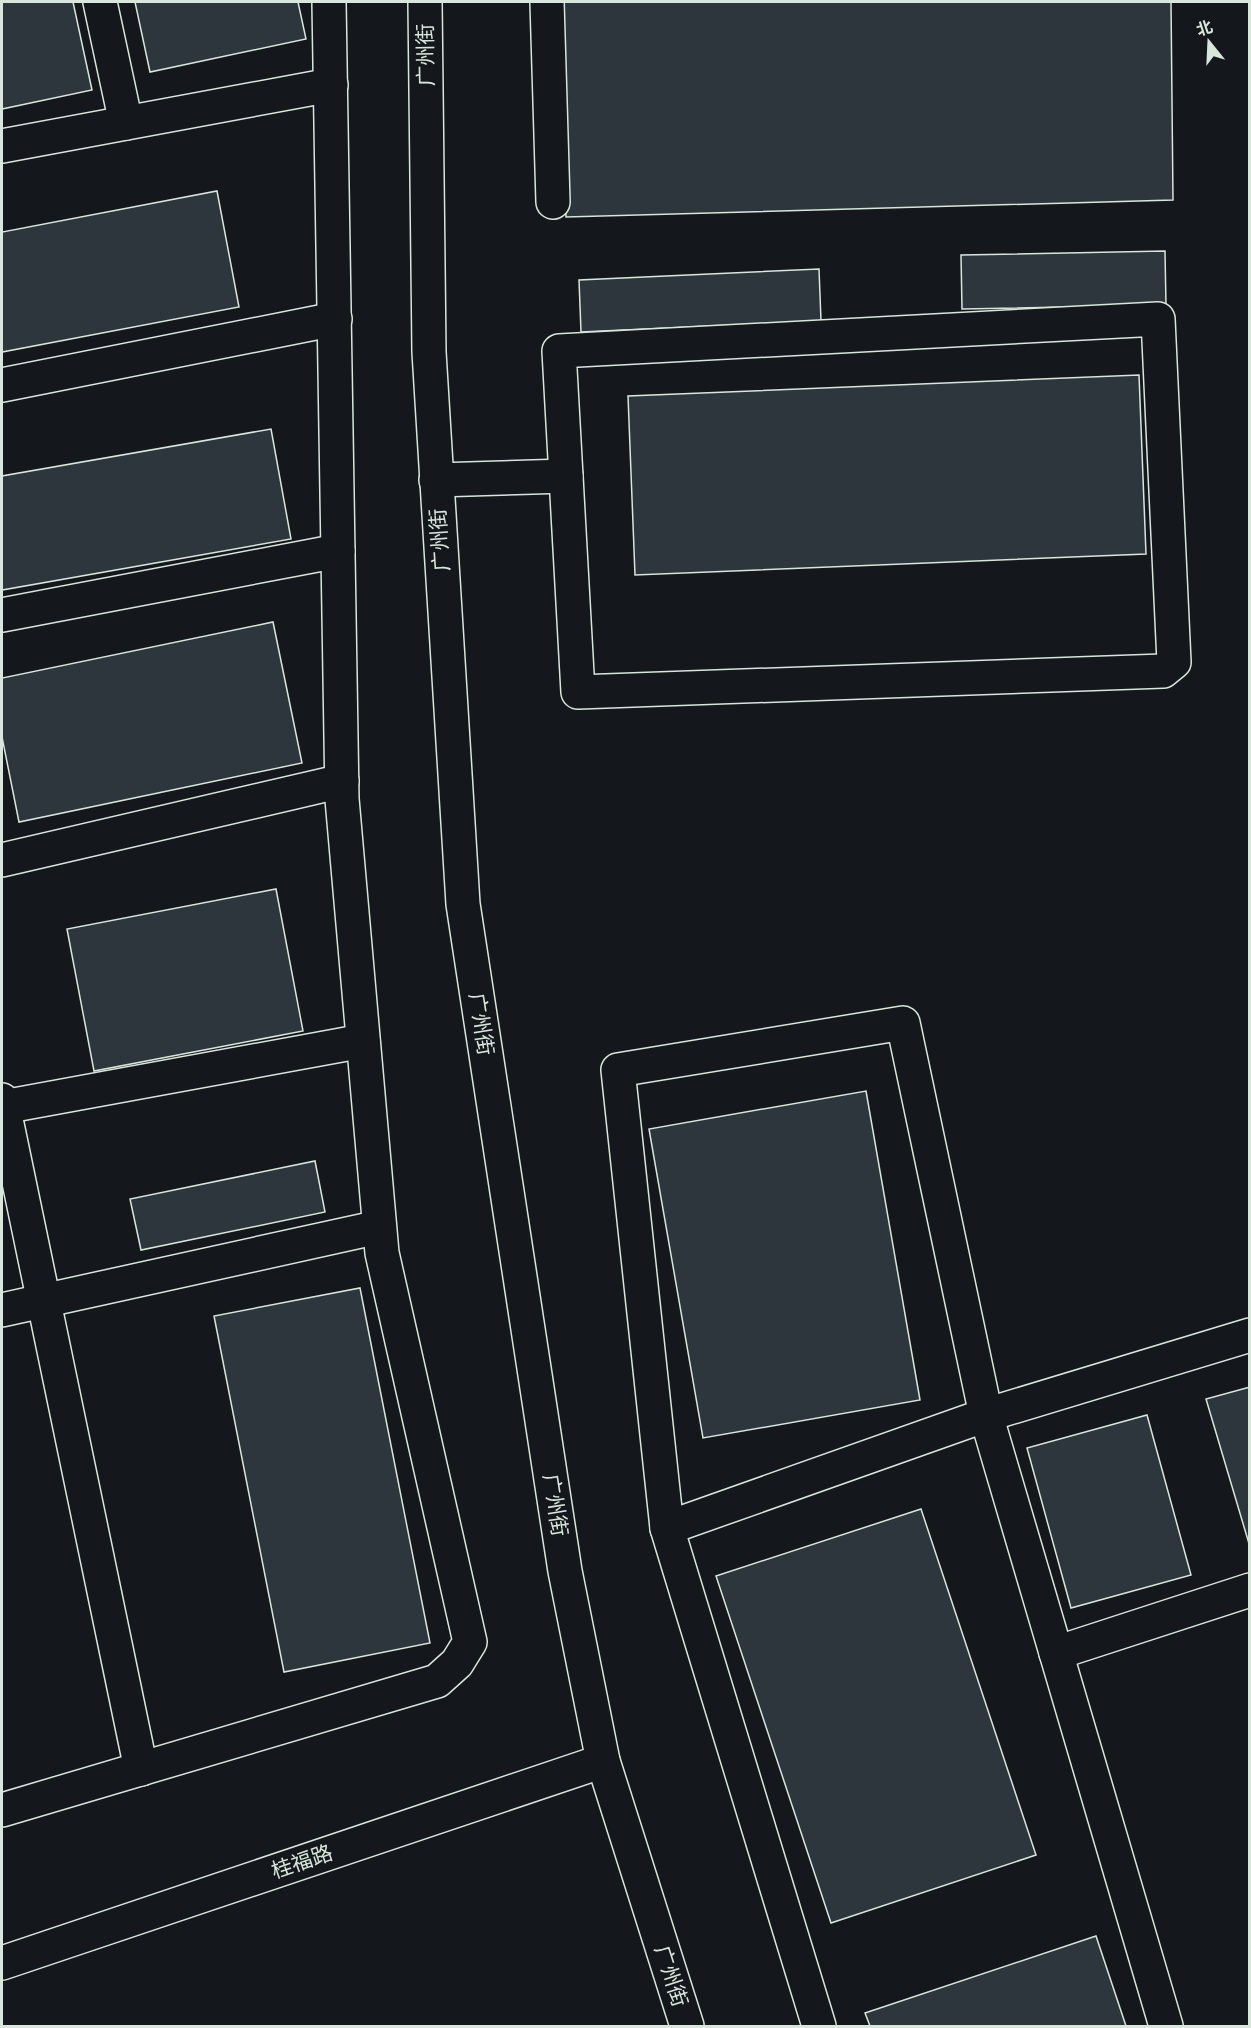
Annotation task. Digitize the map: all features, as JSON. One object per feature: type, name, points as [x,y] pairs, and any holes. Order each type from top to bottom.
[{"type":"street","points":[[100,2],[126,123]]},
{"type":"street","points":[[2,1810],[437,1681],[457,1663],[470,1642],[382,1253],[363,1041],[342,781],[330,2]]},
{"type":"street","name":"广州街","points":[[426,2],[429,352],[463,904],[565,1571],[603,1761],[687,2026]]},
{"type":"street","points":[[547,2],[553,202]]},
{"type":"street","points":[[2,146],[331,85]]},
{"type":"street","points":[[2,385],[334,319]]},
{"type":"street","points":[[1158,319],[1174,662],[1163,671],[578,692],[566,476],[560,351],[1158,319]]},
{"type":"street","points":[[436,480],[566,476]]},
{"type":"street","points":[[2,615],[338,551]]},
{"type":"street","points":[[2,860],[342,781]]},
{"type":"street","points":[[819,2026],[667,1528],[618,1070],[903,1023],[986,1415],[1166,2026]]},
{"type":"street","points":[[141,1769],[2,1104],[363,1041]]},
{"type":"street","points":[[2,1310],[380,1227]]},
{"type":"street","points":[[667,1528],[986,1415],[1250,1335]]},
{"type":"street","points":[[1056,1653],[1250,1590]]},
{"type":"street","name":"桂福路","points":[[2,1963],[603,1761]]},
{"type":"building","points":[[2,2],[73,2],[92,90],[2,109]]},
{"type":"building","points":[[135,2],[298,2],[306,39],[150,72]]},
{"type":"building","points":[[561,2],[1171,2],[1173,200],[566,217]]},
{"type":"building","points":[[217,191],[239,307],[2,352],[2,232]]},
{"type":"building","points":[[1165,251],[1166,305],[962,309],[961,255]]},
{"type":"building","points":[[819,269],[821,321],[581,332],[579,280]]},
{"type":"building","points":[[1139,375],[1146,554],[635,575],[628,396]]},
{"type":"building","points":[[271,429],[291,539],[2,590],[2,476]]},
{"type":"building","points":[[273,622],[302,763],[19,822],[2,737],[2,678]]},
{"type":"building","points":[[276,889],[303,1031],[94,1071],[67,929]]},
{"type":"building","points":[[866,1091],[920,1400],[703,1438],[649,1129]]},
{"type":"building","points":[[315,1161],[325,1212],[141,1250],[130,1199]]},
{"type":"building","points":[[360,1288],[430,1643],[284,1672],[214,1316]]},
{"type":"building","points":[[1250,1387],[1250,1547],[1206,1399]]},
{"type":"building","points":[[1147,1415],[1191,1575],[1071,1608],[1027,1448]]},
{"type":"building","points":[[921,1509],[1036,1855],[831,1923],[716,1576]]},
{"type":"building","points":[[1096,1936],[1126,2026],[870,2026],[865,2013]]}]
